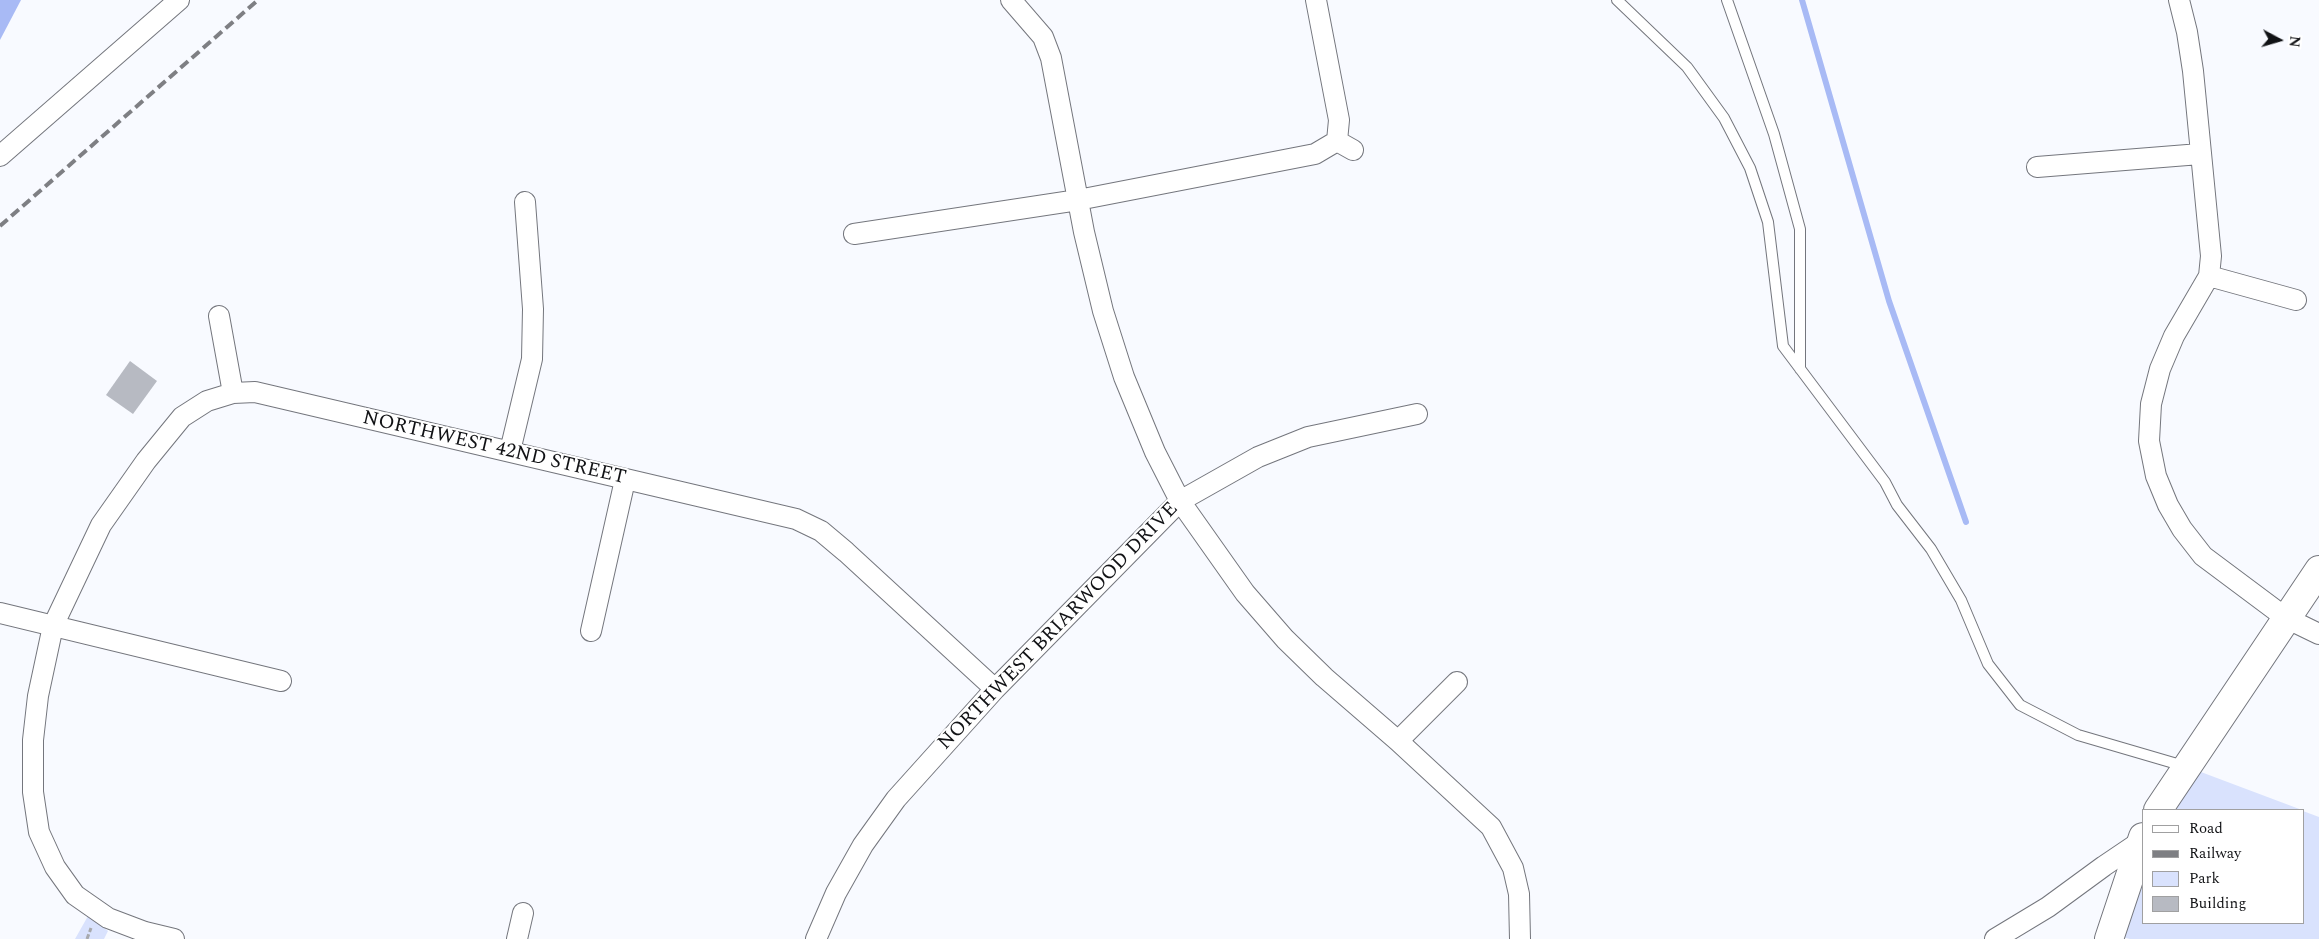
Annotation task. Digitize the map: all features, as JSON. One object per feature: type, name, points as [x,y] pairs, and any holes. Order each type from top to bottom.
[{"type":"street","points":[[0,156],[179,0]]},
{"type":"street","points":[[1011,0],[1043,37],[1051,58],[1078,200],[1103,311],[1124,377],[1155,452],[1180,501],[1245,593],[1285,639],[1324,678],[1398,741],[1491,827],[1513,868],[1519,894],[1520,939]]},
{"type":"street","points":[[854,234],[1078,200],[1316,154],[1345,145],[1316,0]]},
{"type":"street","points":[[2179,0],[2187,32],[2193,72],[2211,256],[2209,276],[2174,336],[2160,369],[2152,404],[2149,441],[2156,476],[2168,506],[2182,529],[2203,556],[2286,618],[2319,634]]},
{"type":"street","points":[[2037,167],[2200,154]]},
{"type":"street","points":[[510,451],[532,359],[533,309],[525,202]]},
{"type":"street","points":[[2209,276],[2296,300]]},
{"type":"street","points":[[219,316],[233,393]]},
{"type":"street","name":"NORTHWEST 42ND STREET","points":[[174,939],[145,932],[108,918],[75,895],[55,867],[38,832],[34,792],[33,740],[38,696],[53,626],[101,525],[146,461],[182,417],[207,401],[233,393],[255,392],[796,519],[821,531],[994,688]]},
{"type":"street","name":"NORTHWEST BRIARWOOD DRIVE","points":[[816,939],[836,893],[863,845],[890,807],[994,688],[1180,501],[1258,456],[1308,437],[1416,414]]},
{"type":"street","points":[[592,631],[625,480]]},
{"type":"street","points":[[2159,809],[2185,766],[2319,570]]},
{"type":"street","points":[[0,613],[281,681]]},
{"type":"street","points":[[1398,741],[1458,682]]},
{"type":"street","points":[[1995,939],[2048,907],[2142,839]]},
{"type":"street","points":[[2109,939],[2142,839]]},
{"type":"street","points":[[517,939],[523,913]]},
{"type":"lane","points":[[1617,0],[1687,67],[1724,118],[1750,168],[1768,222],[1783,346],[1851,440],[1885,482],[1897,505],[1931,549],[1961,600],[1988,664],[2020,705],[2078,735],[2185,766]]},
{"type":"lane","points":[[1727,0],[1774,134],[1800,229],[1800,368]]},
{"type":"green space","points":[[2185,766],[2299,809],[2159,809]]},
{"type":"green space","points":[[2304,811],[2319,817],[2319,939],[2130,939],[2111,934],[2142,840],[2142,924],[2304,924]]},
{"type":"green space","points":[[88,916],[108,931],[104,939],[75,939]]},
{"type":"water","points":[[0,0],[21,0],[0,40]]},
{"type":"building","points":[[130,361],[157,381],[133,414],[106,395]]},
{"type":"waterway","points":[[1802,0],[1889,301],[1966,522]]},
{"type":"railway","points":[[0,226],[258,0]]}]
